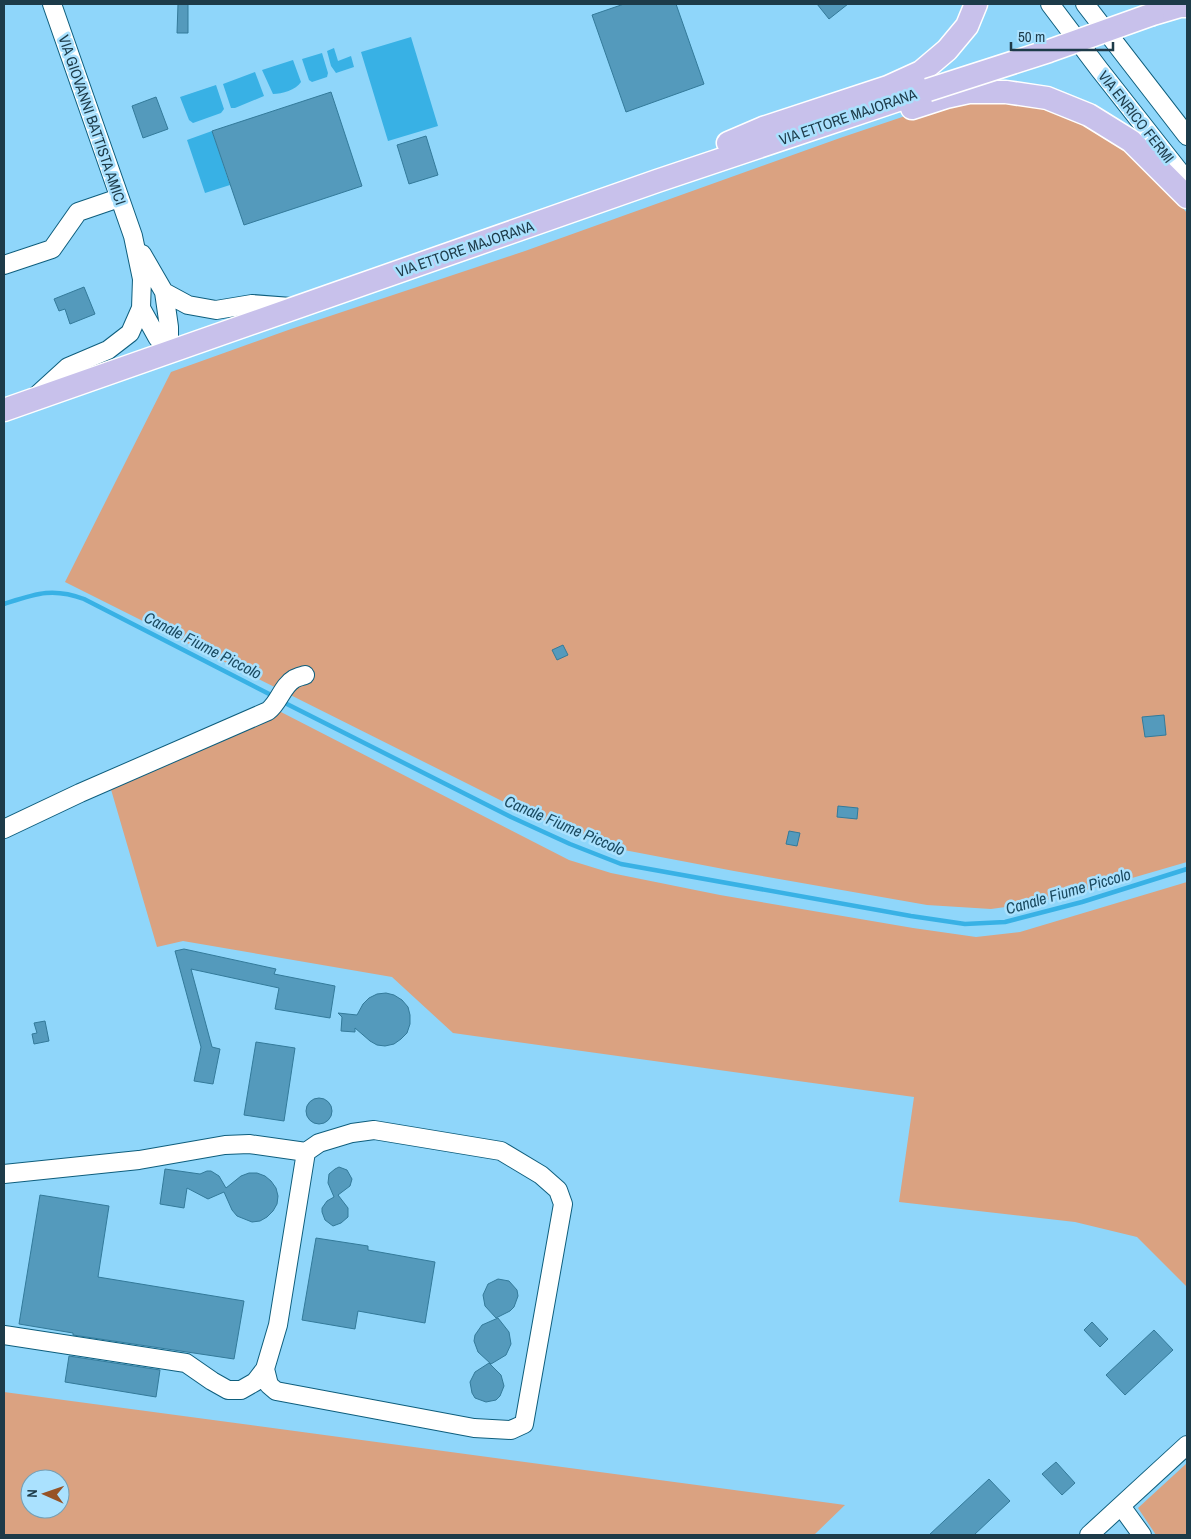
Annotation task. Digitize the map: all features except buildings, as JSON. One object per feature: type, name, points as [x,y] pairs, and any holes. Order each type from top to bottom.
[{"type":"main road","points":[[657,181],[722,145],[763,128],[888,86],[921,72],[947,50],[967,26],[976,4]]},
{"type":"main road","name":"VIA ETTORE MAJORANA","points":[[4,410],[657,181],[1049,51],[1153,14],[1180,6],[1187,6]]},
{"type":"main road","points":[[657,181],[741,164],[946,97],[969,92],[1006,92],[1047,98],[1089,115],[1131,141],[1187,197]]},
{"type":"street","name":"VIA GIOVANNI BATTISTA AMICI","points":[[30,401],[68,366],[108,350],[130,333],[141,308],[142,279],[133,236],[52,4]]},
{"type":"street","name":"VIA ENRICO FERMI","points":[[1050,4],[1187,181]]},
{"type":"street","name":"VIA ENRICO FERMI","points":[[1085,4],[1187,136]]},
{"type":"street","points":[[4,265],[52,249],[78,212],[119,198]]},
{"type":"street","name":"VIA GIOVANNI BATTISTA AMICI","points":[[133,236],[164,292],[169,327],[169,353]]},
{"type":"street","points":[[164,292],[188,305],[216,310],[252,304],[299,308]]},
{"type":"street","points":[[141,308],[157,337],[169,353]]},
{"type":"street","points":[[4,829],[80,793],[268,711],[274,706],[285,688],[293,680],[305,675]]},
{"type":"street","points":[[4,1174],[139,1160],[225,1145],[249,1144],[306,1152],[319,1143],[352,1133],[374,1130],[501,1151],[541,1175],[558,1190],[563,1204],[524,1424],[511,1430],[474,1428],[276,1391],[269,1385],[265,1369]]},
{"type":"street","points":[[4,1335],[186,1363],[212,1382],[228,1390],[241,1390],[255,1382],[265,1369],[278,1325],[306,1152]]},
{"type":"street","points":[[1090,1535],[1187,1445]]},
{"type":"street","points":[[1121,1506],[1142,1535]]},
{"type":"shaded area","points":[[1006,97],[1091,122],[1152,171],[1187,213],[1187,862],[1035,903],[991,909],[927,905],[624,850],[532,816],[65,582],[171,372],[291,329],[525,251],[926,109]]},
{"type":"shaded area","points":[[279,711],[569,860],[611,873],[720,895],[976,937],[1020,932],[1187,882],[1187,1287],[1137,1237],[1075,1222],[899,1202],[914,1097],[453,1033],[392,977],[183,941],[157,947],[110,786]]},
{"type":"shaded area","points":[[4,1392],[845,1505],[814,1535],[4,1535]]},
{"type":"shaded area","points":[[1187,1463],[1187,1535],[1156,1535],[1138,1508]]},
{"type":"water","points":[[411,37],[438,126],[388,141],[361,52]]},
{"type":"water","points":[[334,48],[338,61],[351,56],[354,67],[336,73],[331,66],[327,51]]},
{"type":"water","points":[[322,53],[328,73],[327,77],[312,82],[309,80],[302,59]]},
{"type":"water","points":[[293,60],[301,82],[288,91],[273,94],[262,70]]},
{"type":"water","points":[[255,72],[264,96],[231,108],[223,84]]},
{"type":"water","points":[[216,85],[224,109],[221,113],[193,123],[189,120],[180,97]]},
{"type":"water","points":[[212,131],[230,185],[205,193],[187,140]]},
{"type":"waterway","name":"Canale Fiume Piccolo","points":[[4,604],[44,593],[73,595],[275,697]]},
{"type":"waterway","name":"Canale Fiume Piccolo","points":[[281,701],[511,817],[570,844],[621,864],[965,924],[1005,922],[1082,902],[1187,869]]}]
